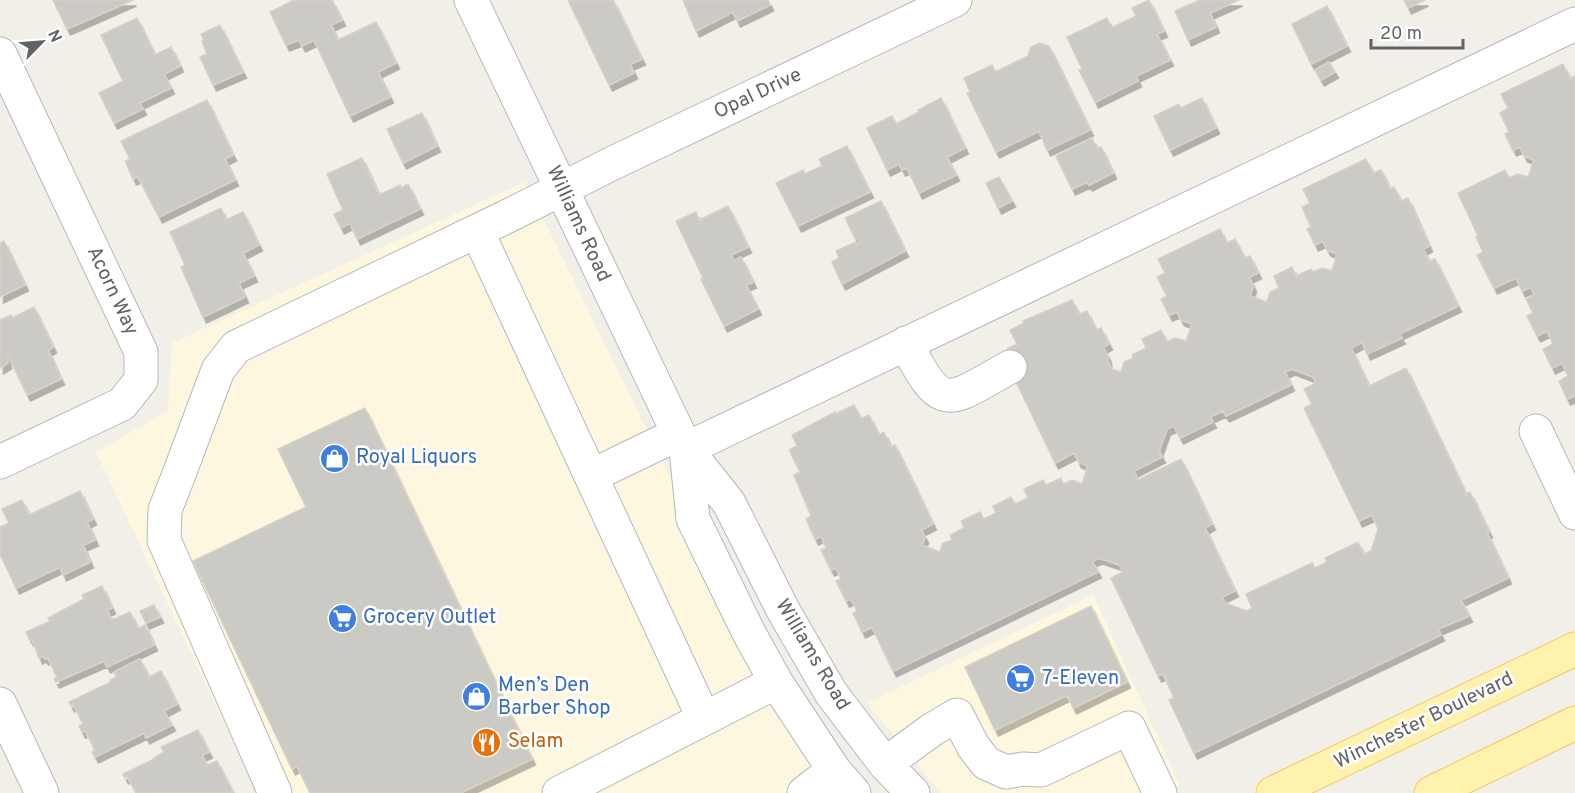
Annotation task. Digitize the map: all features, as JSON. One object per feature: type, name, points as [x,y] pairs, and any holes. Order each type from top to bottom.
[{"type":"main road","name":"Winchester Boulevard","points":[[1273,793],[1575,649]]},
{"type":"main road","points":[[1431,793],[1572,731]]},
{"type":"street","name":"Williams Road","points":[[471,0],[682,441],[729,503],[783,610],[831,693],[885,764],[913,793]]},
{"type":"street","name":"Opal Drive","points":[[275,793],[164,540],[165,510],[218,370],[236,347],[562,190],[613,163],[955,0]]},
{"type":"street","points":[[591,476],[682,441],[906,343],[1575,24]]},
{"type":"street","name":"Acorn Way","points":[[0,54],[141,352],[142,361],[141,380],[122,404],[0,462]]},
{"type":"street","points":[[477,231],[704,719]]},
{"type":"street","points":[[906,343],[927,382],[938,393],[947,397],[962,393],[1010,367]]},
{"type":"street","points":[[1536,431],[1575,513]]},
{"type":"street","name":"Williams Road","points":[[682,441],[693,519],[749,633],[776,682],[844,781]]},
{"type":"street","points":[[559,793],[776,682]]},
{"type":"street","points":[[0,704],[42,793]]},
{"type":"street","points":[[885,764],[933,729],[957,715],[973,747],[986,763],[1006,772],[1023,769],[1041,770],[1129,728],[1160,793]]},
{"type":"street","points":[[804,793],[844,781]]},
{"type":"shaded area","points":[[525,182],[826,793],[257,793],[96,452],[168,411],[172,343]]},
{"type":"shaded area","points":[[1093,595],[1180,785],[1163,793],[941,793],[867,703]]},
{"type":"building","points":[[53,0],[133,0],[67,29]]},
{"type":"building","points":[[294,0],[332,0],[342,20],[331,25],[338,40],[376,22],[396,63],[378,72],[390,97],[350,116],[314,40],[302,46],[299,40],[286,45],[270,12]]},
{"type":"building","points":[[568,0],[613,0],[642,59],[630,64],[634,73],[609,85]]},
{"type":"building","points":[[683,0],[768,0],[770,5],[737,21],[733,12],[696,31]]},
{"type":"building","points":[[1149,0],[1164,31],[1157,34],[1170,60],[1136,76],[1138,81],[1095,102],[1079,70],[1082,69],[1067,37],[1107,18],[1111,28],[1136,16],[1132,8]]},
{"type":"building","points":[[1200,0],[1239,0],[1210,13],[1216,27],[1188,40],[1175,11]]},
{"type":"building","points":[[1404,0],[1425,0],[1408,8]]},
{"type":"building","points":[[1327,6],[1347,46],[1311,64],[1292,24]]},
{"type":"building","points":[[137,18],[155,55],[171,47],[180,66],[164,74],[171,88],[140,103],[143,109],[114,123],[99,93],[123,81],[101,35]]},
{"type":"building","points":[[220,25],[243,72],[213,85],[200,57],[207,54],[201,34]]},
{"type":"building","points":[[1040,43],[1049,46],[1090,130],[1047,150],[1039,131],[996,152],[967,93],[970,92],[964,78],[992,65],[995,72],[1028,56],[1031,47]]},
{"type":"building","points":[[1329,62],[1335,72],[1321,80],[1315,70]]},
{"type":"building","points":[[1563,64],[1570,79],[1575,76],[1575,396],[1567,399],[1559,381],[1568,376],[1562,363],[1552,368],[1543,349],[1553,344],[1547,331],[1537,336],[1527,316],[1533,313],[1526,299],[1534,295],[1531,287],[1522,291],[1516,278],[1494,288],[1477,255],[1483,252],[1458,193],[1505,170],[1509,178],[1518,174],[1528,177],[1534,160],[1524,156],[1520,147],[1513,150],[1505,134],[1509,132],[1500,113],[1508,108],[1501,94]]},
{"type":"building","points":[[941,98],[965,148],[947,157],[956,175],[919,193],[907,168],[902,170],[899,164],[887,170],[867,128],[892,116],[896,124]]},
{"type":"building","points":[[1202,98],[1216,128],[1170,150],[1154,116],[1179,104],[1181,108]]},
{"type":"building","points":[[207,100],[233,155],[225,159],[235,180],[159,217],[138,177],[133,179],[125,161],[130,159],[121,141]]},
{"type":"building","points":[[422,113],[437,146],[403,163],[387,129]]},
{"type":"building","points":[[1092,138],[1097,149],[1101,147],[1113,173],[1089,185],[1087,182],[1072,189],[1056,156]]},
{"type":"building","points":[[847,146],[870,192],[798,226],[776,183],[803,170],[805,174],[822,166],[819,159]]},
{"type":"building","points":[[362,158],[379,195],[400,185],[401,188],[408,184],[420,209],[357,239],[350,223],[341,228],[334,214],[343,210],[327,174]]},
{"type":"building","points":[[1366,159],[1373,173],[1381,170],[1390,189],[1394,187],[1401,201],[1408,198],[1429,246],[1423,249],[1429,261],[1435,259],[1458,306],[1399,334],[1402,338],[1367,354],[1362,342],[1351,348],[1369,386],[1406,368],[1466,494],[1470,492],[1508,578],[1461,600],[1469,616],[1438,629],[1441,635],[1194,753],[1169,700],[1174,698],[1163,674],[1158,676],[1111,578],[1123,572],[1120,565],[1099,558],[1092,561],[1098,572],[893,671],[872,627],[862,632],[853,613],[857,611],[851,599],[846,601],[836,581],[841,579],[836,568],[831,570],[821,550],[826,548],[821,536],[815,539],[806,519],[811,516],[794,475],[800,472],[789,450],[797,446],[792,435],[835,412],[835,414],[854,405],[861,419],[869,415],[879,435],[884,432],[890,447],[895,445],[933,524],[921,530],[925,537],[922,545],[940,552],[943,543],[952,540],[950,535],[964,528],[961,521],[980,512],[984,519],[996,513],[993,506],[1011,497],[1015,504],[1028,498],[1024,489],[1043,480],[1046,485],[1061,478],[1063,484],[1072,480],[1082,484],[1088,466],[1078,462],[1074,453],[1055,463],[1011,371],[1017,368],[1007,349],[1017,344],[1010,330],[1024,323],[1023,321],[1072,300],[1079,314],[1087,311],[1096,330],[1101,328],[1109,344],[1103,347],[1111,369],[1121,372],[1124,362],[1146,348],[1142,339],[1161,330],[1167,342],[1175,338],[1186,341],[1192,324],[1181,320],[1177,312],[1169,315],[1161,299],[1167,296],[1157,277],[1165,273],[1158,259],[1220,229],[1227,243],[1235,239],[1245,258],[1250,256],[1258,273],[1249,277],[1253,286],[1250,296],[1267,302],[1270,292],[1279,288],[1274,276],[1292,267],[1296,276],[1311,269],[1313,272],[1322,268],[1332,271],[1337,254],[1327,250],[1323,241],[1315,245],[1307,229],[1311,227],[1302,207],[1310,203],[1303,189]],"holes":[[[1292,369],[1313,377],[1316,383],[1304,389],[1312,404],[1304,408],[1359,521],[1372,515],[1378,529],[1371,551],[1364,554],[1358,542],[1325,558],[1327,562],[1315,568],[1312,563],[1246,594],[1252,608],[1247,611],[1225,603],[1222,597],[1235,591],[1205,528],[1212,524],[1181,459],[1138,480],[1134,471],[1162,457],[1159,451],[1167,429],[1174,426],[1180,438],[1213,422],[1210,417],[1223,411],[1226,416],[1291,385],[1285,372]]]},
{"type":"building","points":[[999,177],[1012,201],[998,208],[986,183]]},
{"type":"building","points":[[881,201],[905,251],[842,284],[832,262],[839,258],[836,251],[856,242],[857,245],[860,243],[845,218]]},
{"type":"building","points":[[728,206],[748,247],[731,255],[734,261],[741,257],[753,282],[746,285],[758,309],[724,326],[676,221],[696,212],[699,220]]},
{"type":"building","points":[[221,208],[226,220],[243,212],[259,245],[243,253],[254,276],[239,283],[245,297],[203,317],[181,267],[185,265],[170,232]]},
{"type":"building","points":[[4,241],[25,285],[0,297],[0,243]]},
{"type":"building","points":[[34,307],[53,347],[48,350],[61,379],[27,395],[9,357],[7,358],[8,363],[0,368],[0,320],[11,315],[12,318]]},
{"type":"building","points":[[365,408],[532,759],[460,793],[310,793],[297,766],[292,769],[193,561],[306,507],[278,449]]},
{"type":"building","points":[[80,491],[93,519],[87,522],[95,540],[83,545],[90,562],[63,575],[60,567],[16,588],[0,554],[0,527],[9,523],[2,509],[22,500],[29,515]]},
{"type":"building","points":[[102,586],[112,608],[107,610],[112,620],[130,612],[138,629],[145,625],[154,645],[107,667],[104,661],[56,682],[54,679],[57,678],[48,658],[45,659],[43,656],[39,658],[32,639],[30,640],[26,632],[50,621],[48,618],[84,599],[82,595]]},
{"type":"building","points":[[154,605],[160,617],[146,623],[140,611]]},
{"type":"building","points":[[1091,606],[1127,682],[1073,708],[1067,695],[995,730],[965,667]]},
{"type":"building","points":[[140,659],[149,677],[161,671],[177,704],[164,711],[172,725],[146,738],[144,733],[95,757],[92,752],[95,750],[85,731],[82,732],[79,726],[83,724],[73,704],[71,706],[69,702],[111,682],[110,680],[117,677],[114,672]]},
{"type":"building","points":[[198,730],[209,752],[202,755],[207,765],[217,761],[233,792],[136,793],[127,776],[125,778],[123,774],[164,752],[161,747]]},
{"type":"place","name":"Royal Liquors","points":[[335,458]]},
{"type":"place","name":"Grocery Outlet","points":[[342,618]]},
{"type":"place","name":"7-Eleven","points":[[1021,679]]},
{"type":"place","name":"Men’s Den Barber Shop","points":[[477,697]]},
{"type":"place","name":"Selam","points":[[487,742]]}]
